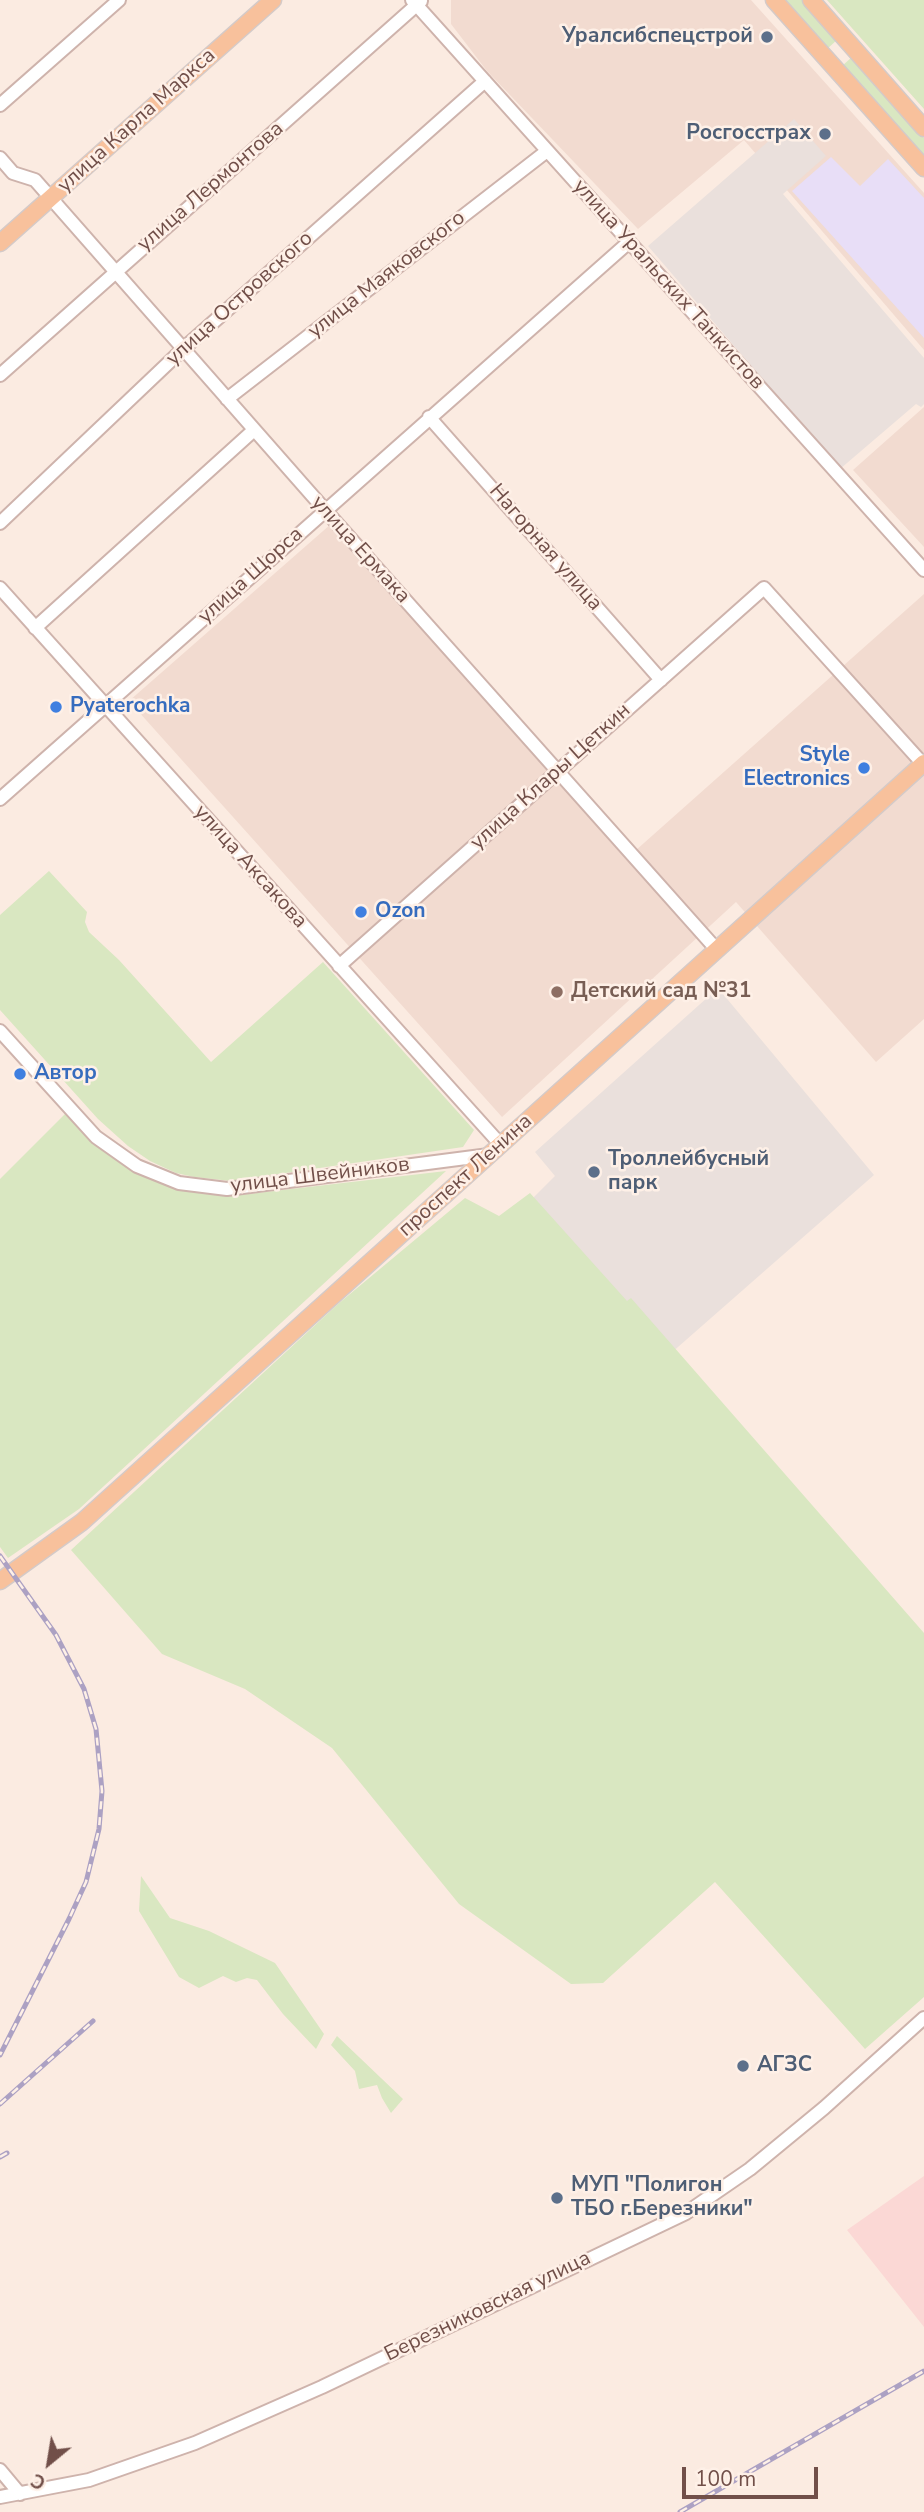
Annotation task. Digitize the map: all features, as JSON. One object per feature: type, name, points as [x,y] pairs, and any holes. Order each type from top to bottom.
[{"type":"main road","name":"улица Карла Маркса","points":[[0,243],[273,0]]},
{"type":"main road","points":[[774,0],[924,169]]},
{"type":"main road","points":[[811,0],[924,128]]},
{"type":"main road","name":"проспект Ленина","points":[[0,1581],[82,1522],[923,764]]},
{"type":"street","points":[[0,105],[119,0]]},
{"type":"street","name":"улица Уральских Танкистов","points":[[417,2],[547,151],[924,570]]},
{"type":"street","name":"улица Лермонтова","points":[[0,375],[417,2]]},
{"type":"street","name":"улица Островского","points":[[0,523],[183,349],[485,81]]},
{"type":"street","name":"улица Маяковского","points":[[227,399],[547,151]]},
{"type":"street","name":"улица Ермака","points":[[0,158],[13,173],[35,180],[51,197],[254,430],[717,950]]},
{"type":"street","name":"улица Щорса","points":[[0,799],[629,242]]},
{"type":"street","name":"Нагорная улица","points":[[429,417],[661,680]]},
{"type":"street","points":[[35,628],[254,430]]},
{"type":"street","name":"улица Аксакова","points":[[0,588],[339,966],[495,1150]]},
{"type":"street","name":"улица Клары Цеткин","points":[[339,966],[764,588],[923,764]]},
{"type":"street","name":"улица Швейников","points":[[0,1031],[96,1136],[136,1166],[180,1183],[227,1189],[495,1150]]},
{"type":"street","name":"Березниковская улица","points":[[0,2497],[89,2480],[195,2443],[322,2387],[686,2213],[759,2161],[824,2108],[924,2018]]},
{"type":"street","points":[[0,2470],[20,2494]]},
{"type":"shaded area","points":[[451,0],[751,0],[924,193],[924,350],[744,140],[638,229],[487,71],[451,24]]},
{"type":"shaded area","points":[[794,119],[826,156],[783,194],[924,358],[924,404],[921,407],[916,404],[840,469],[648,246]]},
{"type":"shaded area","points":[[831,157],[860,186],[888,159],[924,198],[924,338],[792,191]]},
{"type":"shaded area","points":[[924,407],[924,547],[853,470]]},
{"type":"shaded area","points":[[331,524],[626,859],[924,594],[924,1019],[876,1062],[736,902],[502,1117],[129,701]]},
{"type":"shaded area","name":"Троллейбусный парк","points":[[718,988],[874,1175],[670,1354],[532,1199],[555,1176],[535,1152]]},
{"type":"shaded area","points":[[924,2176],[924,2327],[847,2230]]},
{"type":"green space","points":[[784,0],[802,0],[837,40],[827,49]]},
{"type":"green space","points":[[827,0],[924,0],[924,109]]},
{"type":"green space","points":[[852,57],[924,138],[924,158],[842,66]]},
{"type":"green space","points":[[49,871],[87,912],[85,922],[89,932],[119,960],[211,1062],[323,962],[474,1130],[463,1147],[231,1181],[176,1173],[150,1161],[128,1146],[98,1119],[0,1010],[0,915]]},
{"type":"green space","points":[[67,1112],[108,1153],[152,1178],[192,1191],[231,1196],[446,1171],[79,1509],[8,1558],[0,1547],[0,1179]]},
{"type":"green space","points":[[530,1193],[627,1301],[631,1298],[924,1633],[924,1997],[865,2049],[715,1882],[603,1983],[571,1984],[459,1904],[332,1748],[245,1689],[162,1654],[71,1550],[338,1304],[465,1198],[499,1216]]},
{"type":"green space","points":[[141,1876],[170,1918],[209,1931],[275,1963],[324,2034],[316,2049],[283,2014],[257,1980],[247,1978],[236,1982],[223,1976],[199,1988],[179,1977],[139,1911]]},
{"type":"green space","points":[[337,2036],[403,2099],[391,2113],[377,2085],[359,2089],[355,2071],[331,2045]]},
{"type":"railway","points":[[0,1556],[56,1635],[84,1689],[96,1729],[102,1791],[99,1829],[86,1882],[0,2055]]},
{"type":"railway","points":[[0,2104],[93,2021]]},
{"type":"railway","points":[[0,2157],[7,2153]]},
{"type":"railway","points":[[680,2512],[924,2371]]},
{"type":"place","name":"Уралсибспецстрой","points":[[767,37]]},
{"type":"place","name":"Росгосстрах","points":[[825,134]]},
{"type":"place","name":"Pyaterochka","points":[[56,707]]},
{"type":"place","name":"Style Electronics","points":[[864,768]]},
{"type":"place","name":"Ozon","points":[[361,912]]},
{"type":"place","name":"Детский сад №31","points":[[557,992]]},
{"type":"place","name":"Автор","points":[[20,1074]]},
{"type":"place","name":"Троллейбусный парк","points":[[594,1172]]},
{"type":"place","name":"АГЗС","points":[[743,2066]]},
{"type":"place","name":"МУП \"Полигон ТБО г.Березники\"","points":[[557,2198]]}]
